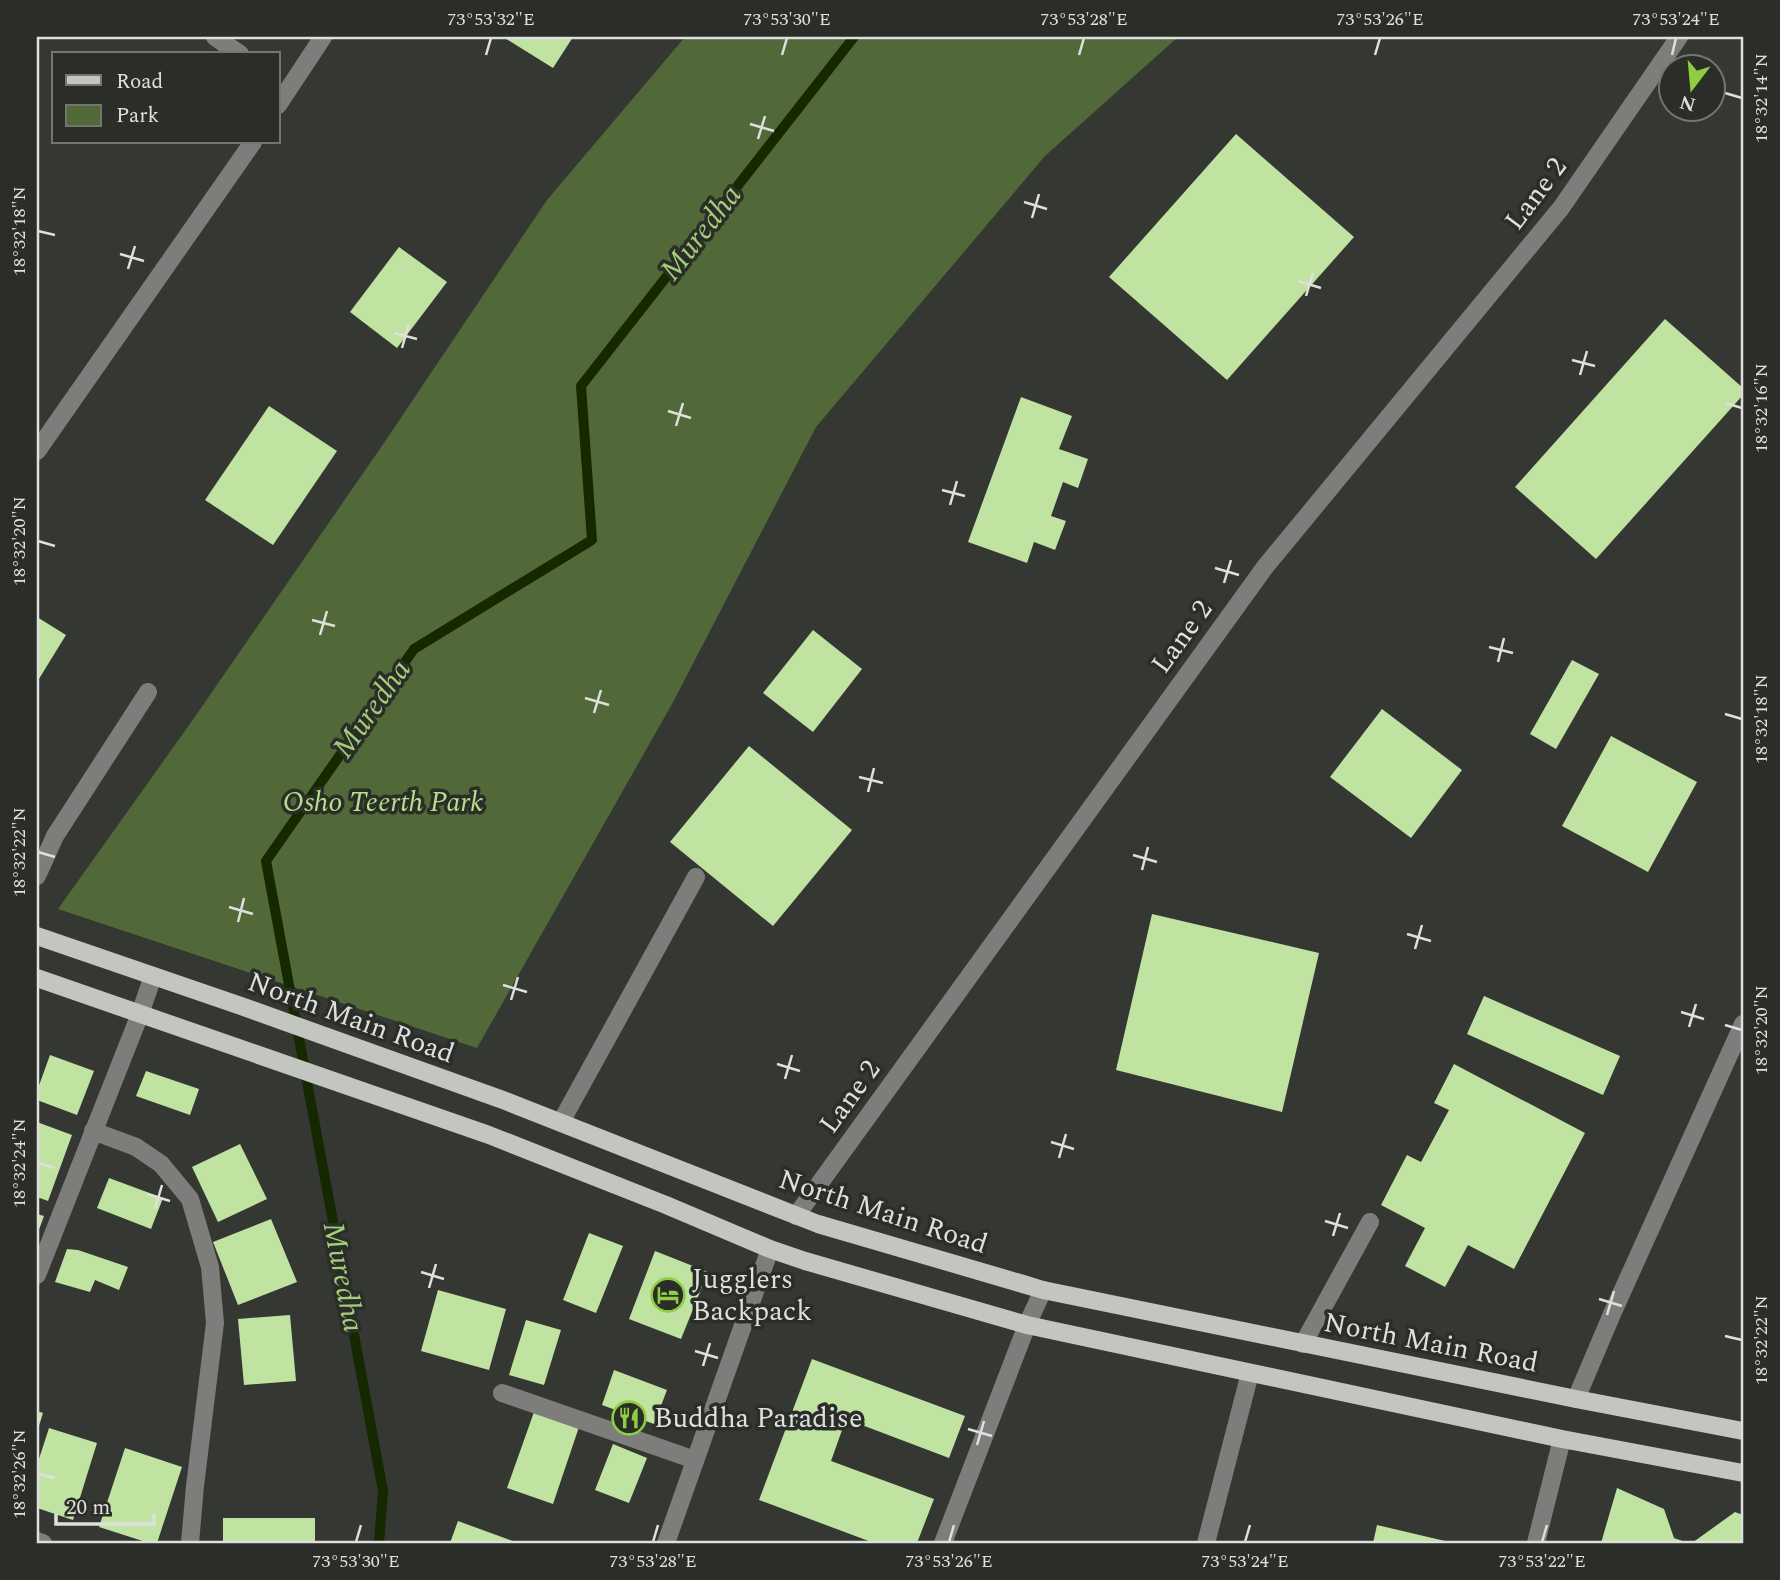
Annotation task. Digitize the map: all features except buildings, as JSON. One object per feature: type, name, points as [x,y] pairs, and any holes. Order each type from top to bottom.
[{"type":"main road","name":"North Main Road","points":[[37,936],[503,1100],[818,1224],[1043,1290],[1743,1432]]},
{"type":"main road","points":[[37,978],[489,1135],[770,1249],[818,1265],[1027,1325],[1562,1439],[1743,1473]]},
{"type":"street","points":[[215,37],[237,52]]},
{"type":"street","points":[[284,85],[323,37]]},
{"type":"street","name":"Lane 2","points":[[796,1216],[1265,567],[1560,208],[1679,37]]},
{"type":"street","points":[[37,451],[252,144]]},
{"type":"street","points":[[37,876],[55,836],[148,692]]},
{"type":"street","points":[[561,1122],[695,877]]},
{"type":"street","points":[[37,1275],[153,976]]},
{"type":"street","points":[[1576,1399],[1743,1024]]},
{"type":"street","points":[[93,1131],[136,1147],[161,1164],[190,1199],[210,1267],[215,1323],[190,1543]]},
{"type":"street","points":[[1303,1344],[1370,1222]]},
{"type":"street","points":[[666,1543],[770,1249]]},
{"type":"street","points":[[943,1543],[1043,1290]]},
{"type":"street","points":[[1206,1543],[1250,1373]]},
{"type":"street","points":[[502,1393],[695,1460]]},
{"type":"street","points":[[1536,1543],[1562,1439]]},
{"type":"street","points":[[37,1541],[43,1543]]},
{"type":"green space","name":"Osho Teerth Park","points":[[685,37],[1178,37],[1045,156],[816,427],[672,704],[477,1048],[58,909],[386,440],[547,200]]},
{"type":"waterway","name":"Muredha","points":[[379,1543],[383,1491],[266,861],[414,649],[592,540],[581,386],[854,37]]},
{"type":"place","name":"Jugglers Backpack","points":[[668,1295]]},
{"type":"place","name":"Buddha Paradise","points":[[629,1418]]}]
